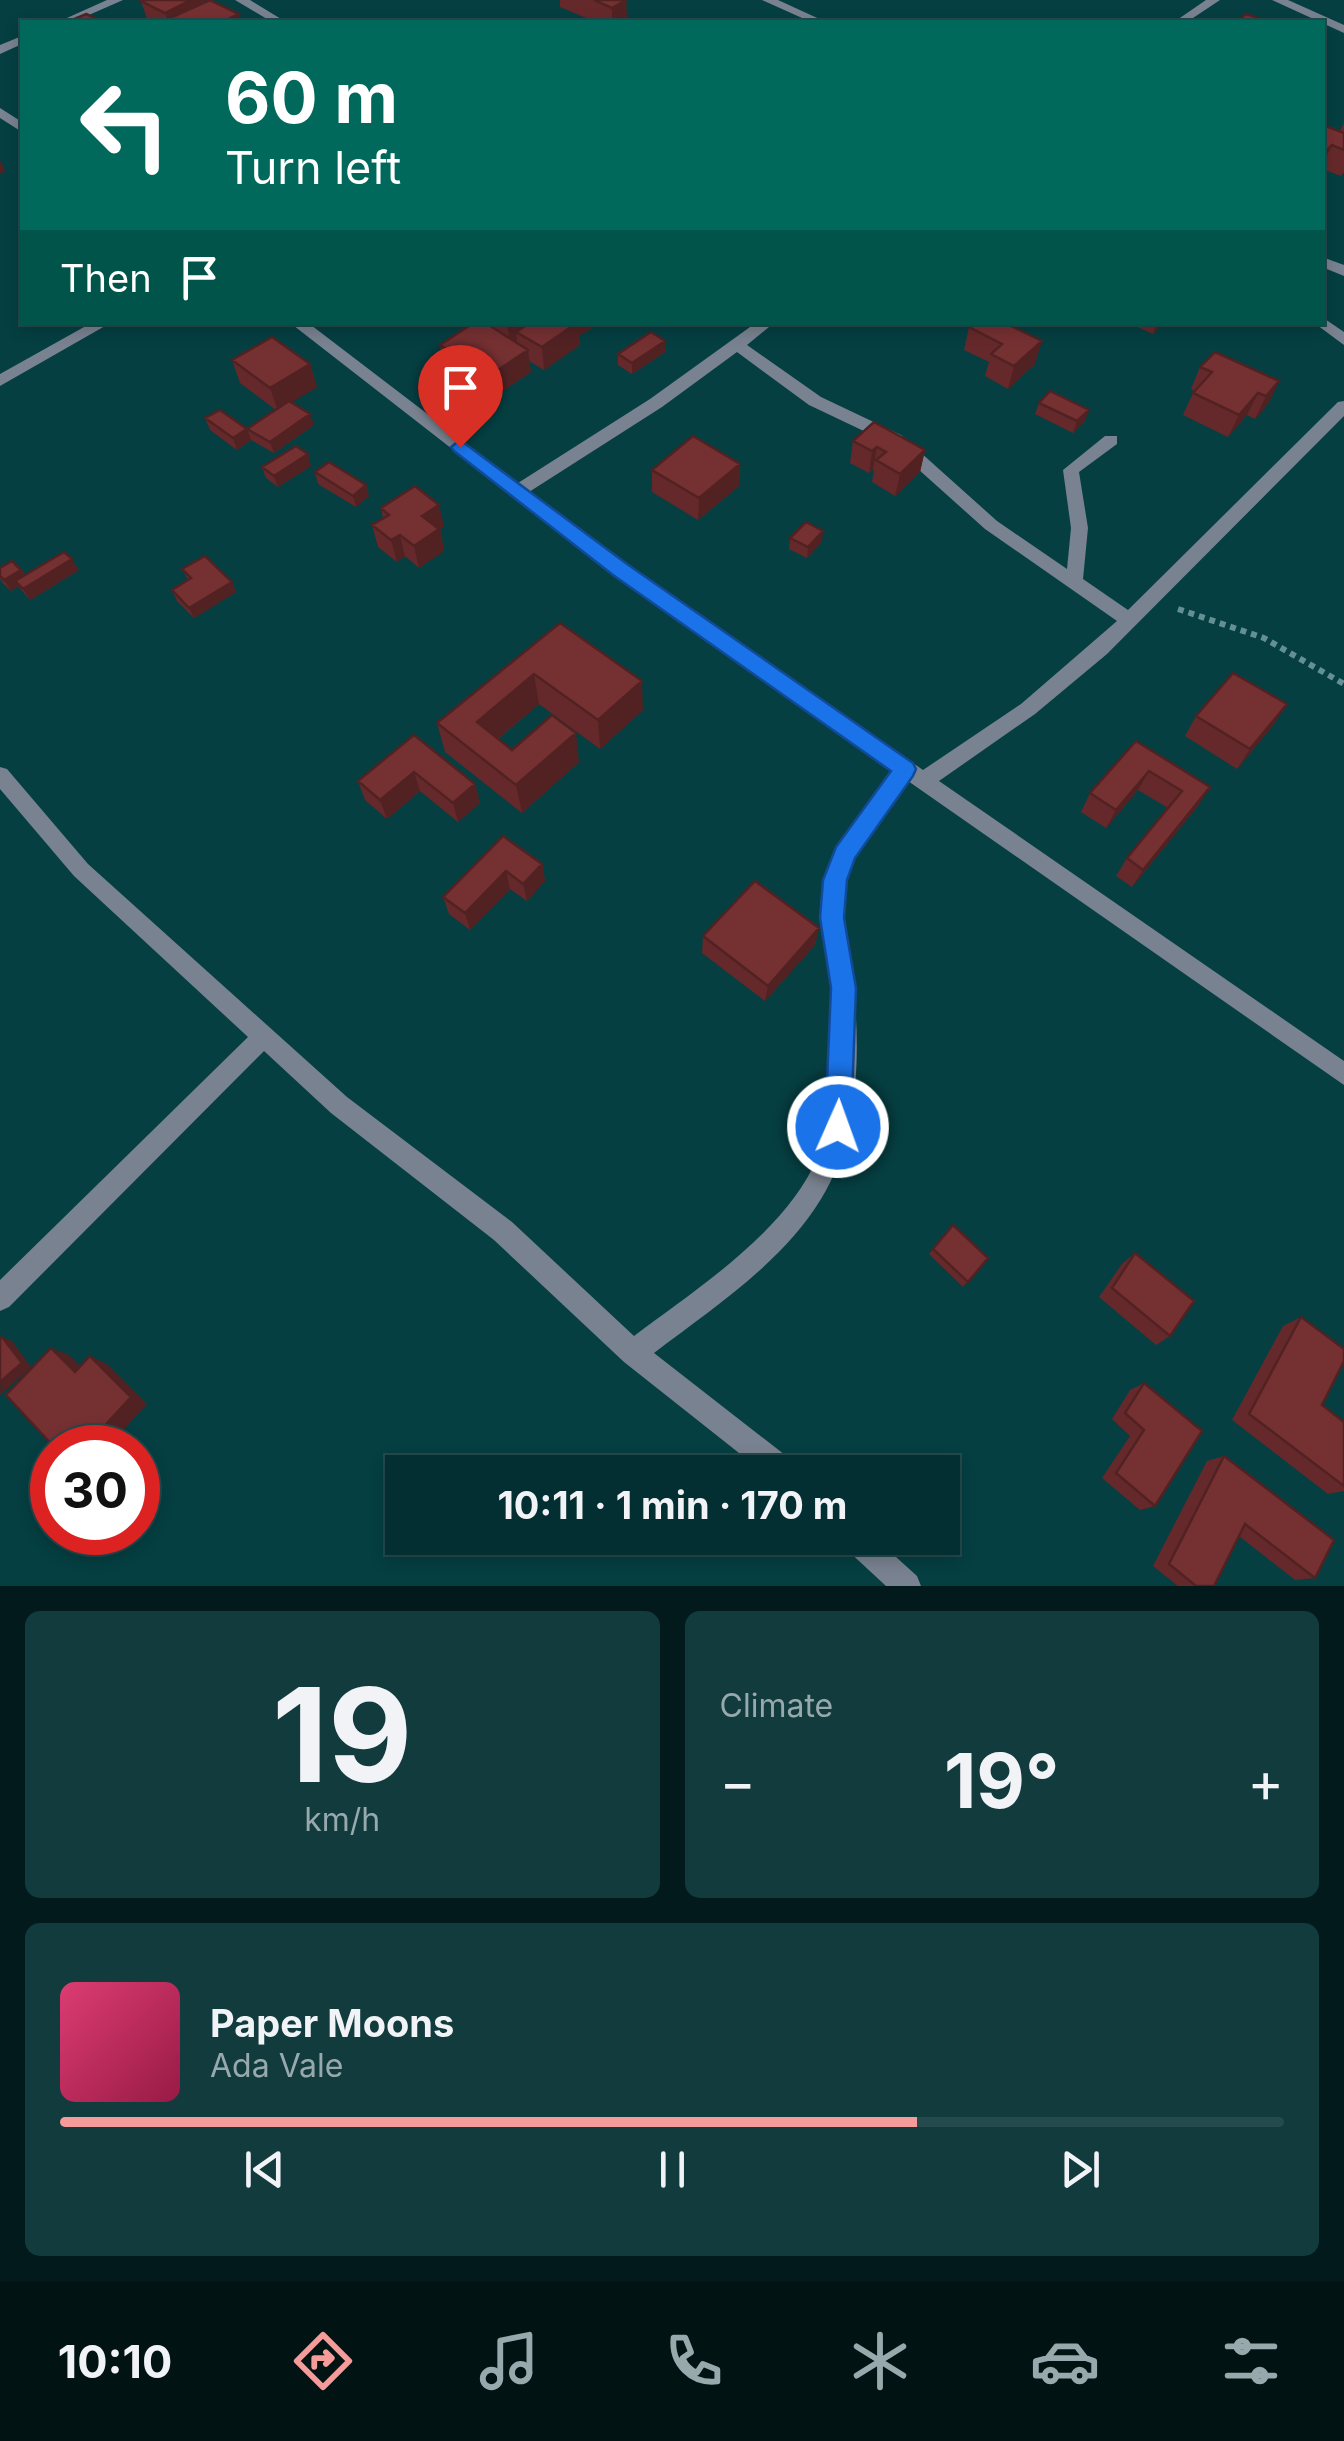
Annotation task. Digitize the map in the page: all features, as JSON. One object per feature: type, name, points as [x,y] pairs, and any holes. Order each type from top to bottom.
[{"type":"street","points":[[69,20],[117,0]]},
{"type":"street","points":[[241,0],[276,20]]},
{"type":"street","points":[[768,0],[815,20]]},
{"type":"street","points":[[1183,20],[1214,0]]},
{"type":"street","points":[[1278,0],[1344,28]]},
{"type":"street","points":[[0,382],[100,325]]},
{"type":"street","points":[[300,325],[620,570],[1344,1074]]},
{"type":"street","points":[[518,491],[656,403],[764,325]]},
{"type":"street","points":[[737,345],[816,401],[894,439],[991,525],[1130,620]]},
{"type":"street","points":[[633,1353],[728,1278],[794,1216],[826,1166],[838,1127],[843,988],[832,918],[835,880],[844,854],[914,776],[1028,708],[1130,620],[1344,406]]},
{"type":"street","points":[[1074,580],[1079,557],[1079,521],[1071,470],[1112,440]]},
{"type":"street","points":[[0,775],[81,870],[340,1105],[503,1231],[633,1353],[762,1455]]},
{"type":"street","points":[[0,1298],[264,1036]]},
{"type":"street","points":[[873,1555],[907,1586]]},
{"type":"path","points":[[1147,603],[1226,622],[1283,647],[1344,684]]},
{"type":"building","points":[[191,0],[165,13],[141,1]]},
{"type":"building","points":[[210,0],[239,14],[226,20],[165,20]]},
{"type":"building","points":[[594,0],[626,0],[612,8]]},
{"type":"building","points":[[86,14],[100,20],[72,20]]},
{"type":"building","points":[[1246,14],[1266,20],[1238,20]]},
{"type":"building","points":[[1325,126],[1344,133],[1344,150],[1332,145],[1325,152]]},
{"type":"building","points":[[470,325],[489,325],[528,350],[489,376],[440,345]]},
{"type":"building","points":[[526,325],[574,325],[542,347],[516,332]]},
{"type":"building","points":[[1009,325],[1042,341],[1014,366],[991,354],[1002,344],[969,327]]},
{"type":"building","points":[[651,332],[665,341],[632,363],[618,354]]},
{"type":"building","points":[[272,337],[310,364],[270,388],[232,360]]},
{"type":"building","points":[[1215,352],[1279,381],[1266,396],[1258,393],[1239,415],[1193,393],[1212,372],[1200,367]]},
{"type":"building","points":[[1050,391],[1089,410],[1077,421],[1039,403]]},
{"type":"building","points":[[289,401],[310,414],[270,442],[247,429]]},
{"type":"building","points":[[220,410],[247,429],[233,438],[205,418]]},
{"type":"building","points":[[874,422],[925,450],[900,474],[876,460],[886,452],[877,447],[872,451],[853,441]]},
{"type":"building","points":[[693,436],[740,464],[699,498],[652,470]]},
{"type":"building","points":[[296,446],[308,454],[274,476],[262,467]]},
{"type":"building","points":[[329,462],[366,485],[353,496],[315,472]]},
{"type":"building","points":[[415,486],[439,505],[422,516],[439,529],[414,546],[400,535],[391,540],[372,525],[389,515],[381,508]]},
{"type":"building","points":[[806,522],[823,531],[808,547],[790,538]]},
{"type":"building","points":[[64,552],[72,559],[23,589],[15,581]]},
{"type":"building","points":[[205,556],[232,582],[189,608],[172,590],[191,578],[182,569]]},
{"type":"building","points":[[12,561],[21,570],[4,580],[0,568]]},
{"type":"building","points":[[560,623],[642,681],[598,720],[534,674],[477,722],[512,750],[552,715],[576,733],[516,785],[437,723]]},
{"type":"building","points":[[1233,673],[1287,704],[1250,749],[1196,716]]},
{"type":"building","points":[[414,735],[475,784],[453,803],[414,772],[380,800],[358,781]]},
{"type":"building","points":[[1136,741],[1210,787],[1143,870],[1127,858],[1182,791],[1149,771],[1116,810],[1090,793]]},
{"type":"building","points":[[503,836],[542,864],[523,884],[506,871],[465,913],[443,897]]},
{"type":"building","points":[[755,881],[819,928],[768,986],[703,936]]},
{"type":"building","points":[[953,1225],[988,1258],[968,1282],[933,1249]]},
{"type":"building","points":[[1135,1253],[1194,1301],[1170,1336],[1112,1288]]},
{"type":"building","points":[[1301,1317],[1344,1349],[1344,1361],[1322,1405],[1344,1422],[1344,1486],[1249,1414]]},
{"type":"building","points":[[0,1339],[22,1363],[0,1382]]},
{"type":"building","points":[[51,1348],[75,1372],[90,1356],[131,1397],[105,1425],[34,1425],[6,1395]]},
{"type":"building","points":[[1144,1383],[1202,1431],[1155,1506],[1116,1473],[1144,1430],[1125,1413]]},
{"type":"building","points":[[1224,1456],[1334,1540],[1315,1578],[1245,1524],[1214,1586],[1196,1586],[1169,1564]]},
{"type":"route","points":[[460,447],[620,570],[905,769],[844,854],[835,880],[832,918],[843,988],[838,1127]]}]
